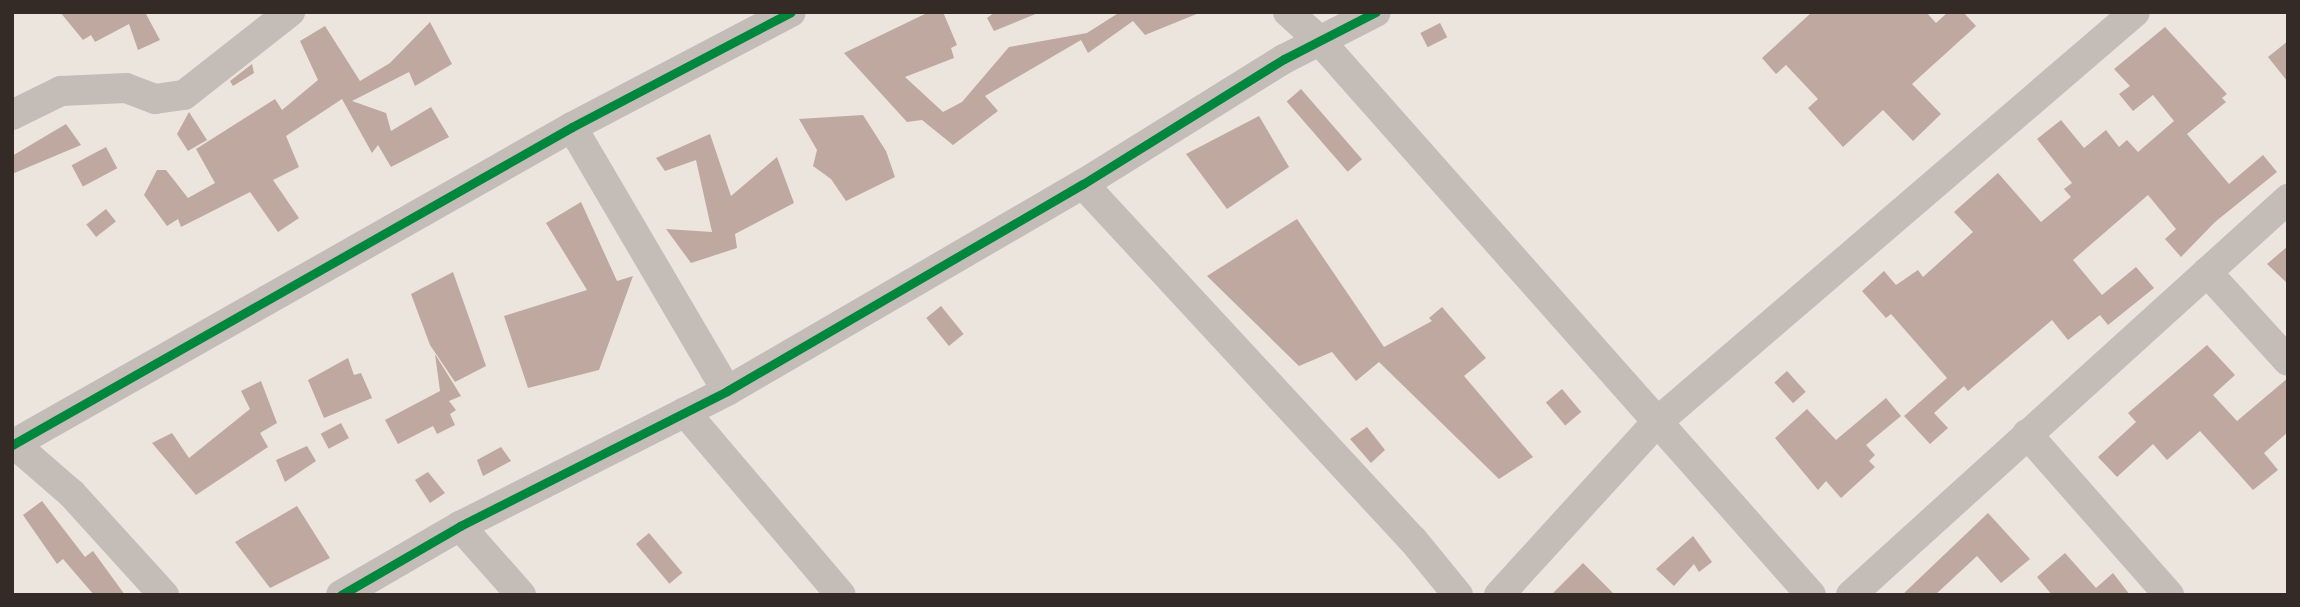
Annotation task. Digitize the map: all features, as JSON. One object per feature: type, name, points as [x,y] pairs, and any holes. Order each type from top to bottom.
[{"type":"street","points":[[12,115],[61,91],[127,88],[155,99],[184,95],[290,12]]},
{"type":"street","points":[[164,595],[72,494],[13,444],[572,127],[791,12]]},
{"type":"street","points":[[1288,12],[1320,41],[1811,595]]},
{"type":"street","points":[[341,595],[460,526],[727,391],[1083,184],[1320,41],[1376,12]]},
{"type":"street","points":[[1499,595],[1656,423],[2135,12]]},
{"type":"street","points":[[572,127],[727,391]]},
{"type":"street","points":[[1083,184],[1413,540],[1458,595]]},
{"type":"street","points":[[1850,595],[2288,199]]},
{"type":"street","points":[[2207,272],[2288,361]]},
{"type":"street","points":[[685,412],[841,595]]},
{"type":"street","points":[[2027,434],[2169,595]]},
{"type":"street","points":[[460,526],[521,595]]},
{"type":"building","points":[[60,12],[150,12],[146,14],[160,40],[138,50],[129,24],[95,42],[91,35],[83,40]]},
{"type":"building","points":[[929,12],[943,12],[957,45],[951,48],[954,58],[905,77],[943,112],[962,102],[1009,47],[1087,33],[1120,12],[1199,13],[1145,35],[1133,21],[1088,53],[1081,40],[985,96],[998,111],[953,145],[922,120],[907,122],[844,53]]},
{"type":"building","points":[[995,12],[1038,13],[994,31],[987,18]]},
{"type":"building","points":[[1812,12],[1926,12],[1936,23],[1948,12],[1963,12],[1976,26],[1912,84],[1941,114],[1913,141],[1883,110],[1843,147],[1808,108],[1818,99],[1786,65],[1776,74],[1762,58]]},
{"type":"building","points":[[430,22],[452,64],[415,86],[409,72],[352,101],[386,113],[391,131],[431,107],[449,137],[391,167],[378,145],[372,153],[342,99],[286,136],[299,167],[273,180],[299,218],[278,232],[250,192],[181,227],[178,219],[167,226],[144,195],[157,170],[166,170],[188,198],[215,183],[196,149],[275,99],[282,110],[318,80],[300,41],[325,26],[360,81],[390,63]]},
{"type":"building","points":[[1440,23],[1447,37],[1428,47],[1420,33]]},
{"type":"building","points":[[2165,27],[2227,94],[2222,98],[2226,102],[2187,134],[2229,184],[2263,155],[2277,172],[2215,222],[2181,257],[2165,239],[2176,229],[2148,195],[2073,260],[2102,295],[2136,267],[2154,288],[2108,325],[2100,315],[2068,340],[2052,320],[1968,391],[1964,386],[1934,413],[1948,428],[1930,444],[1904,416],[1947,378],[1891,314],[1886,318],[1862,291],[1884,271],[1896,285],[1918,270],[1923,277],[1973,232],[1954,212],[1998,173],[2041,222],[2071,197],[2064,189],[2072,183],[2037,139],[2061,120],[2084,148],[2106,130],[2119,147],[2127,140],[2138,152],[2174,121],[2153,95],[2133,111],[2119,94],[2130,86],[2114,69]]},
{"type":"building","points":[[2288,41],[2288,82],[2268,57]]},
{"type":"building","points":[[252,64],[254,73],[233,86],[230,81]]},
{"type":"building","points":[[1301,89],[1362,159],[1348,172],[1287,101]]},
{"type":"building","points":[[189,112],[207,140],[188,151],[177,134]]},
{"type":"building","points":[[863,115],[886,151],[895,177],[846,201],[831,179],[813,166],[817,150],[799,119]]},
{"type":"building","points":[[1259,116],[1289,167],[1227,209],[1186,154]]},
{"type":"building","points":[[66,124],[81,145],[12,174],[12,156]]},
{"type":"building","points":[[710,134],[731,196],[777,157],[794,203],[735,234],[737,248],[691,263],[666,229],[712,232],[696,160],[665,171],[656,158]]},
{"type":"building","points":[[106,147],[117,168],[83,187],[72,165]]},
{"type":"building","points":[[581,202],[617,281],[633,276],[599,370],[528,388],[504,316],[587,290],[546,223]]},
{"type":"building","points":[[106,209],[116,222],[96,237],[86,224]]},
{"type":"building","points":[[1297,219],[1384,347],[1432,321],[1429,318],[1442,307],[1486,358],[1464,376],[1533,457],[1499,479],[1379,362],[1356,381],[1332,352],[1299,366],[1207,276]]},
{"type":"building","points":[[2288,246],[2288,284],[2267,264]]},
{"type":"building","points":[[453,272],[486,366],[455,382],[430,345],[411,294]]},
{"type":"building","points":[[941,306],[964,334],[949,346],[926,318]]},
{"type":"building","points":[[2207,345],[2235,375],[2213,395],[2237,421],[2288,378],[2288,432],[2264,453],[2278,470],[2253,490],[2200,431],[2167,460],[2153,444],[2117,477],[2098,457],[2136,422],[2128,413]]},
{"type":"building","points":[[435,354],[461,396],[449,401],[456,410],[450,414],[455,425],[437,434],[433,426],[398,444],[385,420],[440,391]]},
{"type":"building","points":[[348,358],[354,375],[361,373],[372,398],[324,418],[308,380]]},
{"type":"building","points":[[1787,371],[1806,392],[1793,403],[1774,382]]},
{"type":"building","points":[[261,381],[277,423],[260,433],[268,447],[196,495],[152,443],[172,433],[189,458],[250,409],[241,391]]},
{"type":"building","points":[[1562,389],[1581,412],[1565,425],[1546,402]]},
{"type":"building","points":[[1886,398],[1901,416],[1866,445],[1875,455],[1869,461],[1875,467],[1841,498],[1826,481],[1818,490],[1775,438],[1807,409],[1836,440]]},
{"type":"building","points":[[341,423],[349,438],[329,449],[321,434]]},
{"type":"building","points":[[1367,427],[1385,450],[1371,463],[1350,439]]},
{"type":"building","points":[[307,446],[316,461],[285,482],[276,460]]},
{"type":"building","points":[[501,447],[511,461],[483,476],[477,460]]},
{"type":"building","points":[[428,472],[445,493],[430,503],[415,480]]},
{"type":"building","points":[[42,501],[85,557],[93,551],[125,595],[94,595],[63,559],[57,564],[23,515]]},
{"type":"building","points":[[297,506],[330,558],[270,588],[235,542]]},
{"type":"building","points":[[1988,513],[2030,559],[2001,583],[1977,556],[1935,595],[1902,595]]},
{"type":"building","points":[[649,533],[682,573],[669,584],[636,544]]},
{"type":"building","points":[[1693,536],[1712,562],[1699,572],[1694,564],[1674,586],[1656,569]]},
{"type":"building","points":[[2065,553],[2096,588],[2113,573],[2130,595],[2052,595],[2037,577]]},
{"type":"building","points":[[1583,563],[1615,595],[1551,595]]},
{"type":"cycle path","points":[[12,445],[572,127],[791,12]]},
{"type":"cycle path","points":[[341,595],[460,526],[727,391],[1083,184],[1284,59],[1376,12]]}]
